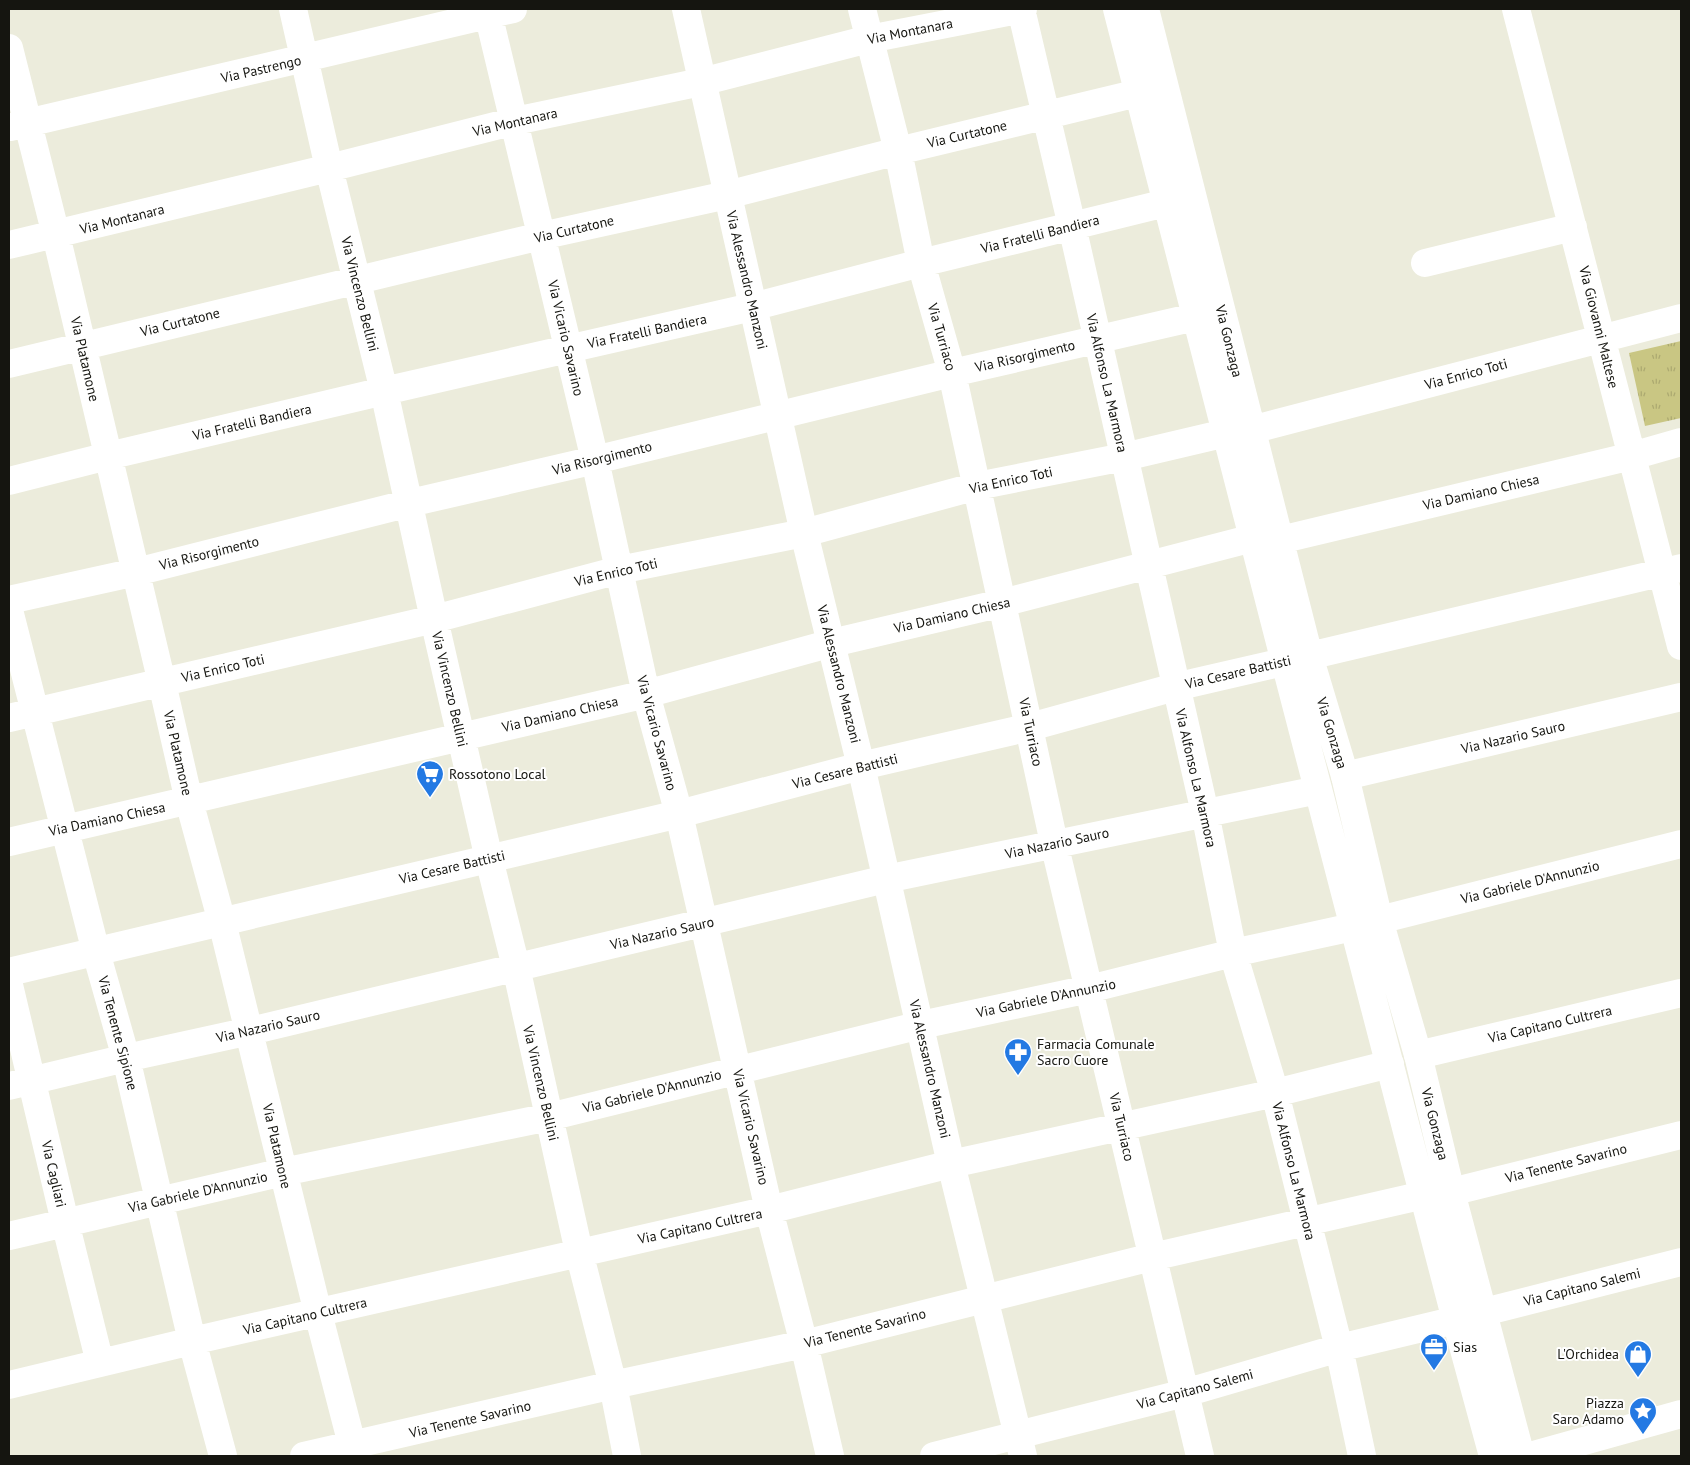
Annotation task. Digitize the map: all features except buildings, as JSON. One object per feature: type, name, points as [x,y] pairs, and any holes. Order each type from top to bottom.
[{"type":"street","name":"Via Vincenzo Bellini","points":[[293,9],[329,168],[410,503],[434,619],[489,859],[516,967],[579,1252],[613,1385],[627,1456]]},
{"type":"street","name":"Via Alessandro Manzoni","points":[[686,9],[804,533],[861,766],[951,1164],[1020,1446]]},
{"type":"street","name":"Via Turriaco","points":[[862,9],[898,151],[921,262],[952,372],[1054,843],[1200,1456]]},
{"type":"street","name":"Via Montanara","points":[[9,245],[515,121],[702,82],[869,39],[1022,9]]},
{"type":"street","name":"Via Alfonso La Marmora","points":[[1022,9],[1205,813],[1233,953],[1275,1093],[1308,1221],[1339,1348],[1362,1456]]},
{"type":"street","name":"Via Gonzaga","points":[[1117,9],[1166,203],[1208,314]]},
{"type":"street","name":"Via Gonzaga","points":[[1145,9],[1208,314],[1238,432],[1253,538],[1297,659],[1345,776],[1379,920],[1418,1055],[1451,1192],[1521,1456]]},
{"type":"street","name":"Via Giovanni Maltese","points":[[1516,9],[1632,456],[1671,571],[1681,646]]},
{"type":"street","name":"Via Pastrengo","points":[[18,125],[496,11]]},
{"type":"street","name":"Via Vicario Savarino","points":[[496,11],[515,121],[595,460],[646,694],[679,814],[769,1210],[804,1344],[830,1456]]},
{"type":"street","name":"Via Platamone","points":[[9,48],[18,125],[56,235],[189,801],[250,1031],[283,1172],[354,1451]]},
{"type":"street","name":"Via Curtatone","points":[[9,364],[541,236],[727,195],[898,151],[1138,93]]},
{"type":"street","name":"Via Fratelli Bandiera","points":[[9,481],[568,348],[752,308],[921,262],[1166,203]]},
{"type":"street","points":[[1425,263],[1573,227]]},
{"type":"street","name":"Via Risorgimento","points":[[9,600],[136,572],[410,503],[595,460],[952,372],[1208,314]]},
{"type":"street","name":"Via Enrico Toti","points":[[9,718],[434,619],[618,570],[804,533],[977,486],[1238,432],[1681,318]]},
{"type":"street","name":"Via Gonzaga","points":[[1238,432],[1280,540],[1318,790],[1493,1456]]},
{"type":"street","name":"Via Damiano Chiesa","points":[[1280,540],[1632,456],[1681,442]]},
{"type":"street","name":"Via Damiano Chiesa","points":[[9,842],[646,694],[832,643],[1002,603],[1253,538]]},
{"type":"street","name":"Via Cesare Battisti","points":[[9,972],[679,814],[861,766],[1030,727],[1175,687],[1671,571]]},
{"type":"street","name":"Via Tenente Sipione","points":[[9,610],[96,952],[126,1058],[192,1341],[223,1456]]},
{"type":"street","name":"Via Nazario Sauro","points":[[1345,776],[1681,697]]},
{"type":"street","name":"Via Nazario Sauro","points":[[20,1083],[250,1031],[886,879],[1318,790]]},
{"type":"street","name":"Via Gabriele D'Annunzio","points":[[1379,920],[1681,844]]},
{"type":"street","name":"Via Gabriele D'Annunzio","points":[[9,1236],[283,1172],[549,1117],[921,1025],[1089,989],[1233,953],[1353,927]]},
{"type":"street","name":"Via Cagliari","points":[[9,985],[20,1083],[65,1222],[100,1363]]},
{"type":"street","name":"Via Capitano Cultrera","points":[[1418,1055],[1681,993]]},
{"type":"street","name":"Via Capitano Cultrera","points":[[9,1385],[192,1341],[769,1210],[951,1164],[1275,1093],[1390,1064]]},
{"type":"street","name":"Via Tenente Savarino","points":[[304,1456],[354,1451],[613,1385],[804,1344],[1152,1257],[1424,1195],[1451,1192],[1681,1135]]},
{"type":"street","name":"Via Capitano Salemi","points":[[1484,1312],[1681,1262]]},
{"type":"street","name":"Via Capitano Salemi","points":[[934,1456],[1020,1446],[1339,1348],[1456,1320]]},
{"type":"street","points":[[1530,1456],[1681,1414]]},
{"type":"green space","points":[[1681,341],[1681,418],[1645,426],[1629,353]]},
{"type":"place","name":"Rossotono Local","points":[[430,798]]},
{"type":"place","name":"Farmacia Comunale Sacro Cuore","points":[[1018,1076]]},
{"type":"place","name":"Sias","points":[[1434,1371]]},
{"type":"place","name":"L'Orchidea","points":[[1638,1378]]},
{"type":"place","name":"Piazza Saro Adamo","points":[[1643,1435]]}]
